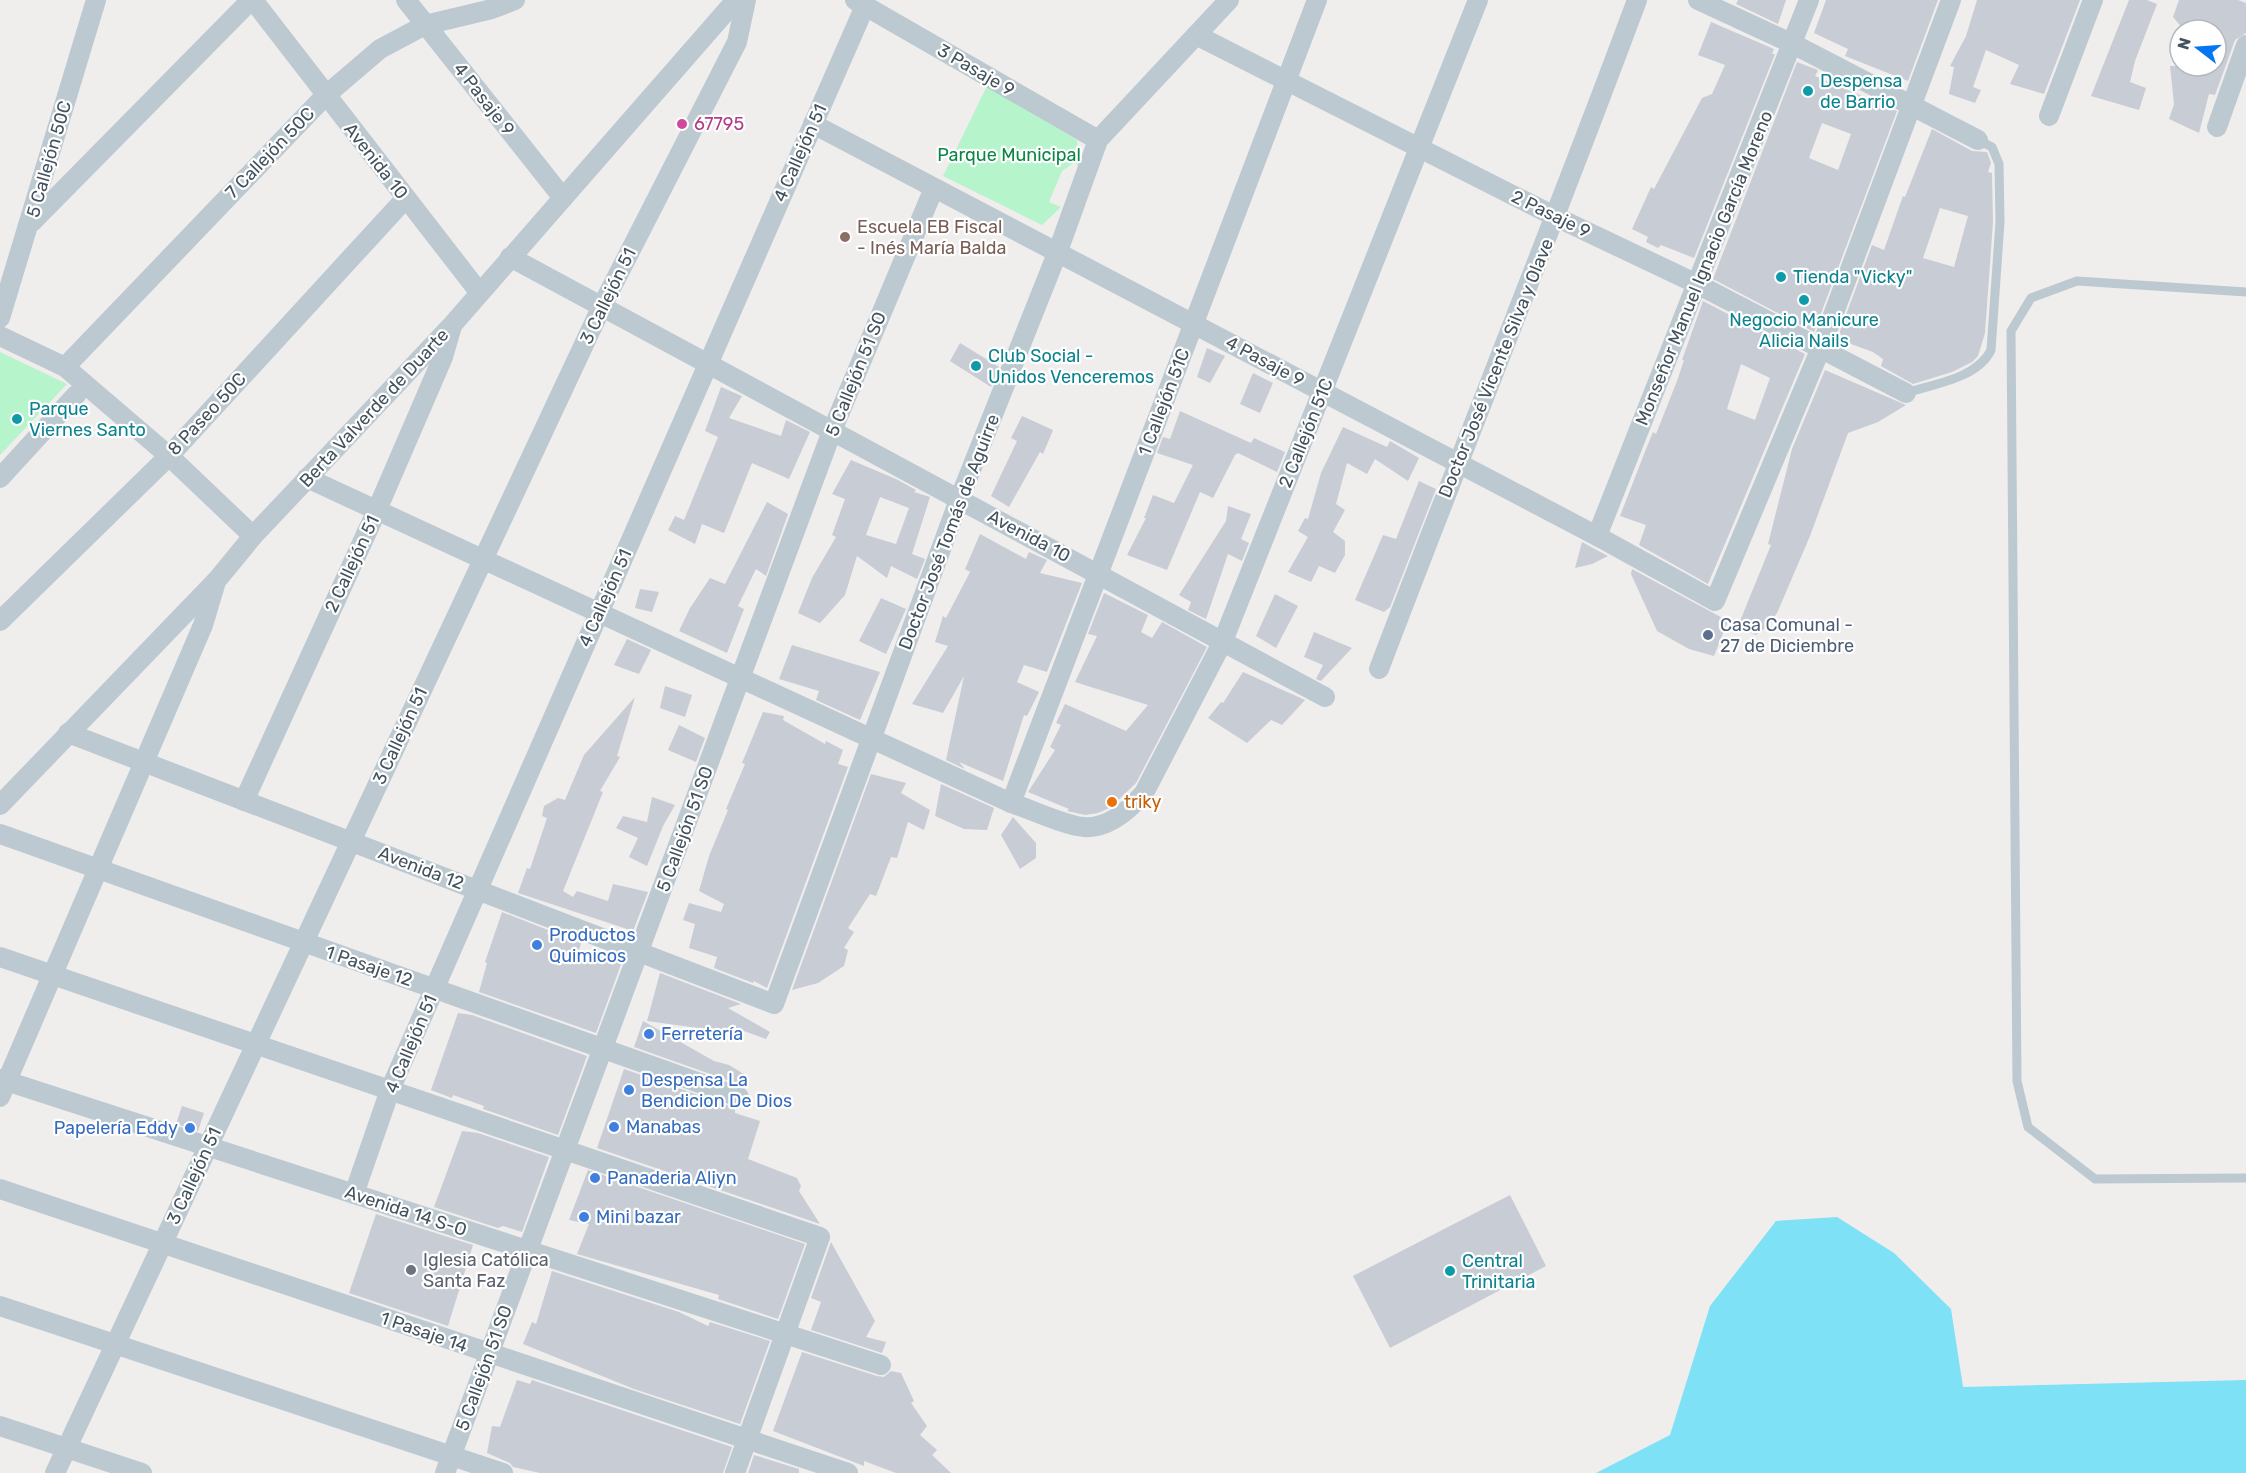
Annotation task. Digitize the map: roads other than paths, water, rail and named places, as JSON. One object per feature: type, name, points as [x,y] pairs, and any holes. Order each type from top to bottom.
[{"type":"street","name":"5 Callejón 50C","points":[[0,318],[96,0]]},
{"type":"street","points":[[30,224],[252,0]]},
{"type":"street","name":"Avenida 10","points":[[252,0],[479,292]]},
{"type":"street","name":"4 Pasaje 9","points":[[406,0],[562,198]]},
{"type":"street","name":"7 Callejón 50C","points":[[65,367],[325,96],[380,49],[425,25],[492,9],[515,0]]},
{"type":"street","name":"Berta Valverde de Duarte","points":[[0,805],[217,580],[253,536],[453,324],[736,0]]},
{"type":"street","name":"3 Callejón 51","points":[[55,1473],[602,306],[736,42],[746,0]]},
{"type":"street","name":"Doctor José Tomás de Aguirre","points":[[774,1004],[959,500],[1058,251],[1098,140],[1229,0]]},
{"type":"street","name":"1 Callejón 51C","points":[[1011,803],[1317,0]]},
{"type":"street","name":"2 Callejón 51C","points":[[1011,803],[1084,828],[1105,823],[1128,810],[1144,793],[1223,641],[1478,0]]},
{"type":"street","name":"Doctor José Vicente Silva y Olave","points":[[1379,669],[1457,463],[1556,217],[1637,0]]},
{"type":"street","points":[[1698,0],[1793,44],[1978,140]]},
{"type":"street","name":"Monseñor Manuel Ignacio García Moreno","points":[[1597,536],[1809,0]]},
{"type":"street","points":[[1820,350],[1951,0]]},
{"type":"street","points":[[2049,116],[2093,0]]},
{"type":"street","name":"4 Callejón 51","points":[[354,1194],[390,1090],[813,124],[860,3]]},
{"type":"street","name":"3 Pasaje 9","points":[[860,3],[1098,140]]},
{"type":"street","name":"2 Pasaje 9","points":[[1196,35],[1556,217],[1697,284],[1906,393]]},
{"type":"street","points":[[2217,127],[2246,45]]},
{"type":"street","name":"4 Pasaje 9","points":[[813,124],[1597,536],[1715,601],[1820,350]]},
{"type":"street","name":"5 Callejón 51 SO","points":[[448,1465],[832,431],[934,188]]},
{"type":"street","name":"8 Paseo 50C","points":[[2,614],[169,456],[405,198]]},
{"type":"street","name":"Avenida 10","points":[[510,258],[1099,573],[1325,697]]},
{"type":"street","name":"2 Callejón 51","points":[[244,801],[377,510],[443,357],[453,324]]},
{"type":"street","points":[[0,336],[65,367],[169,456],[253,536]]},
{"type":"street","points":[[0,478],[76,395]]},
{"type":"street","points":[[307,478],[1011,803]]},
{"type":"street","points":[[2,1086],[52,976],[203,625],[217,580]]},
{"type":"street","name":"Avenida 12","points":[[68,733],[774,1004]]},
{"type":"street","name":"1 Pasaje 12","points":[[0,834],[739,1097]]},
{"type":"street","points":[[0,957],[820,1237],[735,1473]]},
{"type":"street","name":"Avenida 14 S-O","points":[[2,1086],[207,1146],[880,1365]]},
{"type":"street","name":"1 Pasaje 14","points":[[0,1189],[848,1473]]},
{"type":"street","points":[[0,1306],[115,1343],[448,1465],[503,1473]]},
{"type":"street","points":[[0,1426],[66,1450],[142,1473]]},
{"type":"lane","points":[[1906,393],[1976,369],[1986,361],[1991,350],[2000,222],[1999,164],[1992,147],[1978,140]]},
{"type":"lane","points":[[2246,292],[2077,281],[2031,298],[2010,331],[2017,1081],[2028,1127],[2095,1179],[2246,1178]]},
{"type":"water","points":[[1837,1217],[1894,1253],[1951,1309],[1963,1387],[2246,1380],[2246,1473],[1596,1473],[1670,1435],[1710,1306],[1776,1221]]},
{"type":"place","name":"Despensa de Barrio","points":[[1808,91]]},
{"type":"place","name":"67795","points":[[682,124]]},
{"type":"place","name":"Escuela EB Fiscal - Inés María Balda","points":[[845,237]]},
{"type":"place","name":"Tienda \"Vicky\"","points":[[1781,277]]},
{"type":"place","name":"Negocio Manicure Alicia Nails","points":[[1804,300]]},
{"type":"place","name":"Club Social - Unidos Venceremos","points":[[976,366]]},
{"type":"place","name":"Parque Viernes Santo","points":[[17,419]]},
{"type":"place","name":"Casa Comunal - 27 de Diciembre","points":[[1708,635]]},
{"type":"place","name":"triky","points":[[1112,802]]},
{"type":"place","name":"Productos Quimicos","points":[[537,945]]},
{"type":"place","name":"Ferretería","points":[[649,1034]]},
{"type":"place","name":"Despensa La Bendicion De Dios","points":[[629,1090]]},
{"type":"place","name":"Manabas","points":[[614,1127]]},
{"type":"place","name":"Papelería Eddy","points":[[190,1128]]},
{"type":"place","name":"Panaderia Aliyn","points":[[595,1178]]},
{"type":"place","name":"Mini bazar","points":[[584,1217]]},
{"type":"place","name":"Iglesia Católica Santa Faz","points":[[411,1270]]},
{"type":"place","name":"Central Trinitaria","points":[[1450,1271]]},
{"type":"park label","name":"Parque Municipal","points":[[1009,155]]}]
